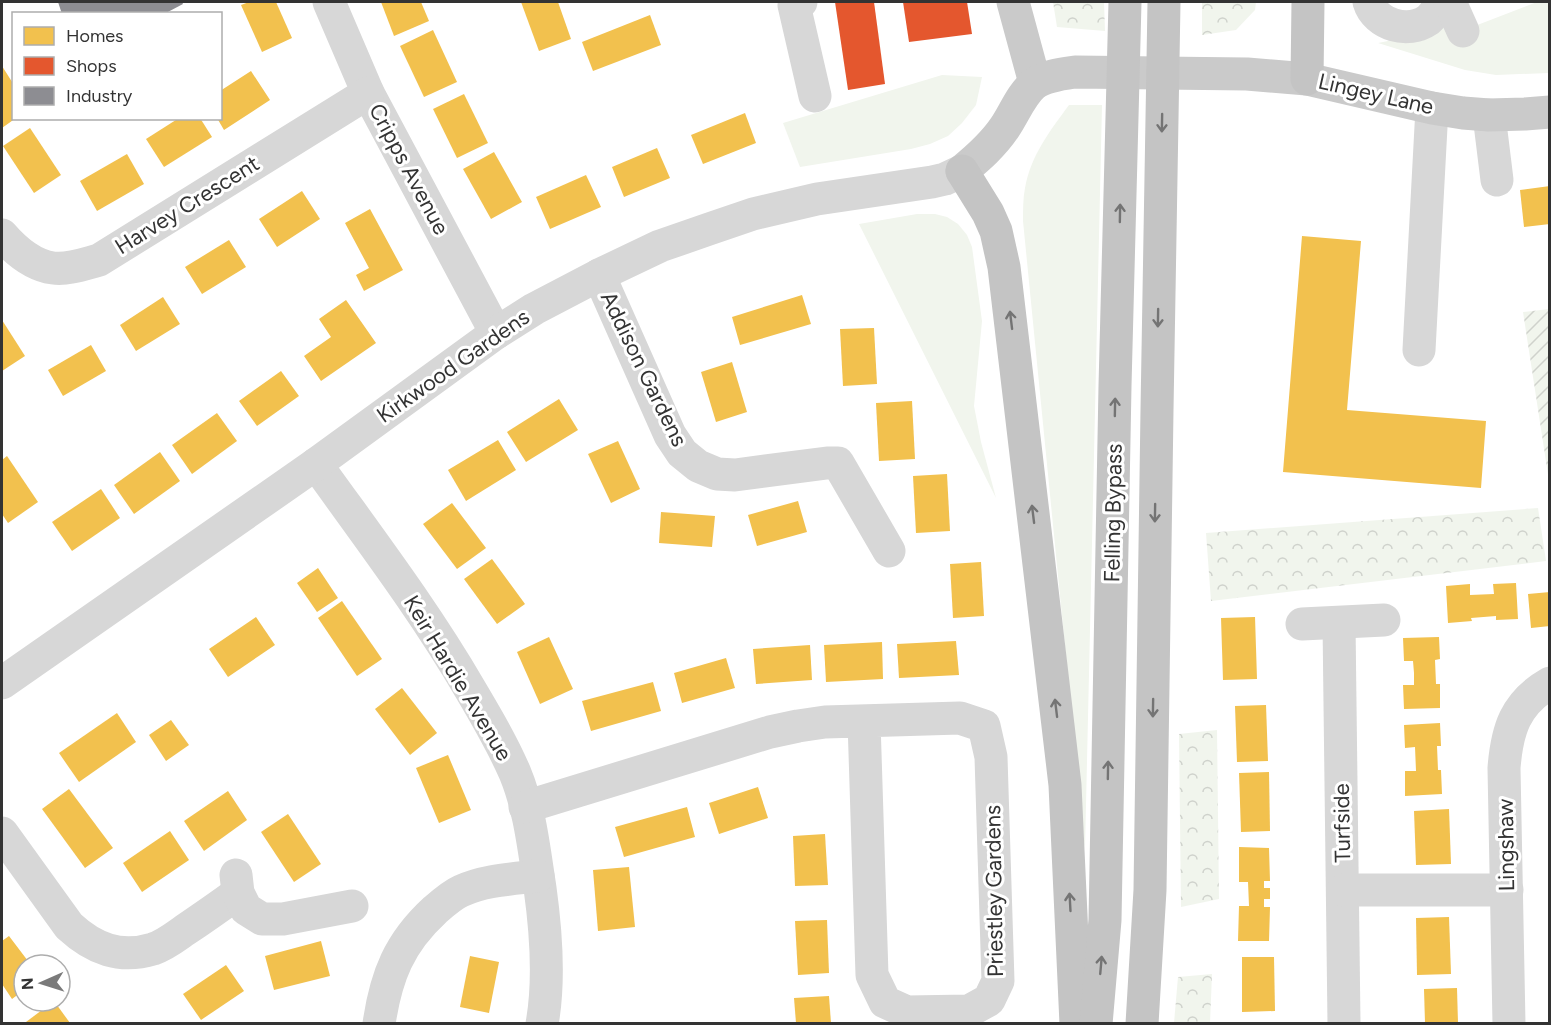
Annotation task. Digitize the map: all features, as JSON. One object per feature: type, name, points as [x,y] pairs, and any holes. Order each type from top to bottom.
[{"type":"highway","name":"Felling Bypass","points":[[1096,1023],[1105,920],[1125,2]]},
{"type":"highway","name":"Felling Bypass","points":[[1142,1023],[1150,891],[1164,2]]},
{"type":"highway","points":[[1307,79],[1308,2]]},
{"type":"highway","points":[[962,171],[988,213],[996,231],[1005,267],[1065,785],[1076,1023]]},
{"type":"main road","points":[[962,171],[992,145],[1035,83],[1013,2]]},
{"type":"main road","name":"Lingey Lane","points":[[1035,83],[1074,72],[1247,74],[1307,79],[1463,113],[1550,112]]},
{"type":"street","name":"Cripps Avenue","points":[[329,2],[368,93],[495,333]]},
{"type":"street","points":[[801,2],[794,5],[815,96]]},
{"type":"street","points":[[1369,2],[1380,18],[1403,27],[1416,26],[1427,20],[1442,2]]},
{"type":"street","points":[[1450,2],[1463,31]]},
{"type":"street","name":"Harvey Crescent","points":[[2,236],[14,249],[33,261],[53,268],[75,267],[99,260],[368,93]]},
{"type":"street","points":[[1419,350],[1432,108]]},
{"type":"street","points":[[1489,114],[1497,180]]},
{"type":"street","name":"Kirkwood Gardens","points":[[2,682],[316,464],[495,333],[534,309],[660,246],[753,214],[817,199],[932,182],[962,171]]},
{"type":"street","name":"Addison Gardens","points":[[599,275],[670,435],[682,453],[698,466],[717,474],[735,475],[838,463],[889,550]]},
{"type":"street","name":"Keir Hardie Avenue","points":[[316,464],[425,617],[493,728],[515,774],[525,807],[544,916],[546,960],[542,1023]]},
{"type":"street","points":[[1302,624],[1384,620]]},
{"type":"street","name":"Turfside","points":[[1339,623],[1344,1023]]},
{"type":"street","name":"Lingshaw","points":[[1509,1023],[1505,748],[1515,716],[1538,690],[1550,683]]},
{"type":"street","name":"Priestley Gardens","points":[[525,807],[770,732],[798,726],[864,721],[960,718],[984,726],[991,757],[998,981],[989,1000],[969,1011],[907,1012],[885,1002],[872,975],[864,721]]},
{"type":"street","points":[[2,833],[69,926],[81,938],[110,951],[154,949],[169,941],[237,884],[246,909],[262,919],[283,919],[352,906]]},
{"type":"street","points":[[379,1023],[383,997],[406,941],[443,903],[460,891],[485,883],[538,876]]},
{"type":"street","points":[[1343,890],[1507,890]]},
{"type":"green space","points":[[1053,2],[1104,2],[1105,31],[1057,27]]},
{"type":"green space","points":[[1202,2],[1256,2],[1255,10],[1236,30],[1202,35]]},
{"type":"green space","points":[[1537,2],[1549,2],[1549,73],[1496,75],[1465,70],[1378,43],[1408,37],[1447,16],[1454,34]]},
{"type":"green space","points":[[942,75],[982,77],[976,105],[948,136],[911,149],[800,167],[783,123]]},
{"type":"green space","points":[[1069,105],[1102,105],[1085,849],[1023,221],[1024,192],[1032,165],[1042,144]]},
{"type":"green space","points":[[917,214],[947,217],[958,224],[967,235],[972,247],[982,321],[974,406],[996,498],[859,224]]},
{"type":"green space","points":[[1550,309],[1549,481],[1523,312]]},
{"type":"green space","points":[[1538,508],[1546,561],[1211,601],[1206,533]]},
{"type":"green space","points":[[1217,730],[1219,899],[1181,907],[1179,734]]},
{"type":"green space","points":[[1212,974],[1210,1023],[1174,1023],[1178,977]]},
{"type":"building: Homes","points":[[249,2],[276,2],[292,38],[262,52],[241,5]]},
{"type":"building: Homes","points":[[381,2],[421,2],[429,21],[394,36]]},
{"type":"building: Homes","points":[[521,2],[558,2],[571,39],[539,51]]},
{"type":"building: Homes","points":[[650,15],[661,45],[593,71],[582,42]]},
{"type":"building: Homes","points":[[433,30],[457,82],[424,97],[400,46]]},
{"type":"building: Homes","points":[[2,66],[12,82],[13,120],[2,128]]},
{"type":"building: Homes","points":[[251,71],[270,100],[224,130],[218,120],[222,120],[222,90]]},
{"type":"building: Homes","points":[[464,94],[488,143],[457,158],[433,109]]},
{"type":"building: Homes","points":[[745,113],[756,143],[703,164],[691,135]]},
{"type":"building: Homes","points":[[176,120],[201,120],[212,137],[164,167],[146,139]]},
{"type":"building: Homes","points":[[30,128],[61,175],[34,193],[3,146]]},
{"type":"building: Homes","points":[[657,148],[670,178],[624,197],[612,167]]},
{"type":"building: Homes","points":[[494,152],[522,202],[491,219],[463,169]]},
{"type":"building: Homes","points":[[127,154],[144,184],[97,211],[80,181]]},
{"type":"building: Homes","points":[[586,175],[601,207],[550,229],[536,197]]},
{"type":"building: Homes","points":[[1550,186],[1550,224],[1524,227],[1520,190]]},
{"type":"building: Homes","points":[[302,191],[320,219],[277,247],[259,219]]},
{"type":"building: Homes","points":[[370,209],[403,270],[364,291],[356,275],[369,268],[345,223]]},
{"type":"building: Homes","points":[[1302,236],[1361,241],[1347,410],[1486,421],[1481,488],[1283,472]]},
{"type":"building: Homes","points":[[229,240],[246,267],[202,294],[185,267]]},
{"type":"building: Homes","points":[[802,295],[811,324],[740,345],[732,317]]},
{"type":"building: Homes","points":[[163,297],[180,324],[136,351],[120,325]]},
{"type":"building: Homes","points":[[346,300],[376,343],[321,381],[304,356],[331,337],[319,319]]},
{"type":"building: Homes","points":[[2,320],[25,356],[2,371]]},
{"type":"building: Homes","points":[[874,328],[877,384],[843,386],[840,329]]},
{"type":"building: Homes","points":[[91,345],[106,371],[63,396],[48,370]]},
{"type":"building: Homes","points":[[732,362],[747,412],[716,422],[701,372]]},
{"type":"building: Homes","points":[[281,371],[299,396],[257,426],[239,401]]},
{"type":"building: Homes","points":[[559,399],[578,430],[526,462],[507,432]]},
{"type":"building: Homes","points":[[912,401],[915,459],[879,461],[876,403]]},
{"type":"building: Homes","points":[[217,413],[237,441],[192,474],[172,445]]},
{"type":"building: Homes","points":[[498,440],[516,470],[466,501],[448,470]]},
{"type":"building: Homes","points":[[618,441],[640,489],[611,503],[588,454]]},
{"type":"building: Homes","points":[[160,452],[180,481],[134,514],[114,485]]},
{"type":"building: Homes","points":[[7,456],[38,502],[8,523],[2,514],[2,460]]},
{"type":"building: Homes","points":[[947,474],[950,531],[916,533],[913,476]]},
{"type":"building: Homes","points":[[101,489],[120,518],[72,551],[52,522]]},
{"type":"building: Homes","points":[[798,501],[807,532],[757,546],[748,515]]},
{"type":"building: Homes","points":[[452,503],[486,548],[457,569],[423,524]]},
{"type":"building: Homes","points":[[661,512],[715,516],[712,547],[659,543]]},
{"type":"building: Homes","points":[[492,559],[525,604],[497,624],[464,579]]},
{"type":"building: Homes","points":[[981,562],[984,616],[953,618],[950,564]]},
{"type":"building: Homes","points":[[318,568],[338,598],[317,612],[297,583]]},
{"type":"building: Homes","points":[[1516,583],[1518,619],[1496,620],[1496,616],[1448,623],[1446,586],[1470,584],[1470,595],[1494,594],[1493,584]]},
{"type":"building: Homes","points":[[1550,592],[1550,626],[1531,628],[1528,594]]},
{"type":"building: Homes","points":[[342,601],[382,659],[357,676],[318,618]]},
{"type":"building: Homes","points":[[256,617],[275,645],[228,677],[209,649]]},
{"type":"building: Homes","points":[[1255,617],[1257,679],[1223,680],[1221,618]]},
{"type":"building: Homes","points":[[549,637],[573,689],[540,704],[517,652]]},
{"type":"building: Homes","points":[[1439,637],[1440,659],[1435,660],[1436,684],[1440,684],[1440,708],[1404,709],[1403,685],[1414,685],[1414,673],[1413,661],[1404,661],[1403,638]]},
{"type":"building: Homes","points":[[956,641],[959,675],[899,678],[897,644]]},
{"type":"building: Homes","points":[[882,642],[883,679],[826,682],[824,645]]},
{"type":"building: Homes","points":[[810,645],[812,680],[756,684],[753,649]]},
{"type":"building: Homes","points":[[726,658],[735,688],[682,703],[674,673]]},
{"type":"building: Homes","points":[[653,682],[661,711],[591,731],[582,701]]},
{"type":"building: Homes","points":[[402,688],[437,733],[410,755],[375,709]]},
{"type":"building: Homes","points":[[1266,705],[1268,761],[1237,762],[1235,706]]},
{"type":"building: Homes","points":[[117,713],[136,742],[79,782],[59,753]]},
{"type":"building: Homes","points":[[171,720],[189,745],[166,761],[149,735]]},
{"type":"building: Homes","points":[[1440,723],[1441,746],[1437,746],[1442,794],[1405,796],[1405,771],[1416,771],[1415,747],[1405,748],[1404,725]]},
{"type":"building: Homes","points":[[448,755],[471,810],[439,823],[416,768]]},
{"type":"building: Homes","points":[[1269,772],[1270,831],[1241,832],[1239,773]]},
{"type":"building: Homes","points":[[758,787],[768,818],[719,834],[709,803]]},
{"type":"building: Homes","points":[[69,789],[113,848],[85,868],[42,809]]},
{"type":"building: Homes","points":[[228,791],[247,820],[204,851],[184,821]]},
{"type":"building: Homes","points":[[687,807],[695,837],[624,857],[615,827]]},
{"type":"building: Homes","points":[[1449,809],[1451,864],[1416,865],[1414,811]]},
{"type":"building: Homes","points":[[288,814],[321,864],[294,882],[261,832]]},
{"type":"building: Homes","points":[[170,831],[189,860],[142,892],[123,863]]},
{"type":"building: Homes","points":[[825,834],[828,885],[795,886],[793,836]]},
{"type":"building: Homes","points":[[1239,847],[1269,848],[1270,881],[1264,881],[1264,888],[1270,888],[1270,899],[1264,899],[1264,907],[1270,907],[1269,941],[1238,941],[1239,906],[1249,906],[1248,882],[1239,882]]},
{"type":"building: Homes","points":[[629,867],[635,927],[598,931],[593,870]]},
{"type":"building: Homes","points":[[1449,917],[1451,974],[1417,975],[1416,918]]},
{"type":"building: Homes","points":[[827,920],[829,973],[798,975],[795,921]]},
{"type":"building: Homes","points":[[9,936],[22,953],[12,953],[12,999],[2,984],[2,941]]},
{"type":"building: Homes","points":[[321,941],[330,976],[274,990],[265,956]]},
{"type":"building: Homes","points":[[470,956],[499,962],[489,1013],[460,1007]]},
{"type":"building: Homes","points":[[1242,957],[1274,957],[1275,1011],[1242,1012]]},
{"type":"building: Homes","points":[[226,965],[244,991],[201,1020],[183,994]]},
{"type":"building: Homes","points":[[1457,988],[1458,1023],[1425,1023],[1424,989]]},
{"type":"building: Homes","points":[[829,996],[831,1023],[796,1023],[794,998]]},
{"type":"building: Homes","points":[[38,1013],[63,1013],[70,1023],[27,1023]]},
{"type":"building: Shops","points":[[835,2],[874,2],[885,84],[848,90]]},
{"type":"building: Shops","points":[[903,2],[967,2],[972,34],[909,42]]},
{"type":"building: Industry","points":[[58,2],[182,2],[183,4],[168,12],[61,12]]}]
